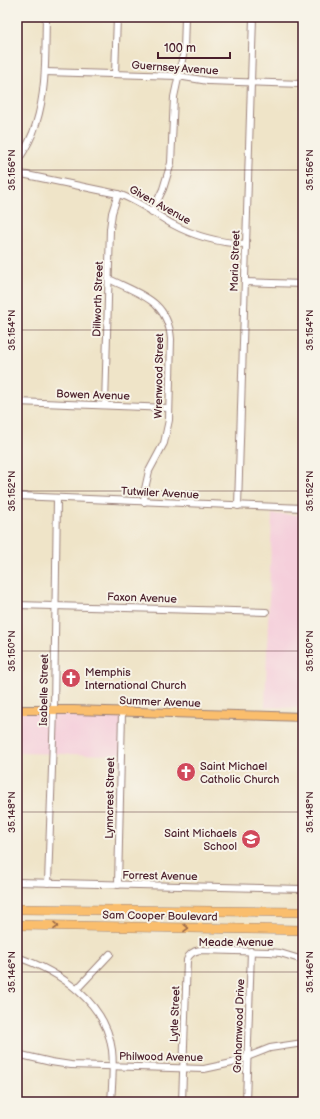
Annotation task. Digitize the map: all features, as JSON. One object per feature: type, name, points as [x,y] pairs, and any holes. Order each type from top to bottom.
[{"type":"highway","points":[[143,910],[303,906]]},
{"type":"highway","name":"Sam Cooper Boulevard","points":[[17,909],[303,912]]},
{"type":"highway","name":"Sam Cooper Boulevard","points":[[17,925],[303,930]]},
{"type":"highway","points":[[273,930],[303,935]]},
{"type":"main road","name":"Summer Avenue","points":[[17,710],[303,717]]},
{"type":"street","points":[[17,162],[25,150],[36,126],[42,103],[45,72],[46,17]]},
{"type":"street","points":[[115,74],[117,17]]},
{"type":"street","points":[[152,212],[164,189],[171,163],[173,102],[184,46],[185,17]]},
{"type":"street","name":"Maria Street","points":[[238,506],[253,17]]},
{"type":"street","name":"Guernsey Avenue","points":[[45,72],[178,76],[202,81],[303,84]]},
{"type":"street","name":"Given Avenue","points":[[17,173],[118,194],[129,198],[196,236],[219,242],[246,244]]},
{"type":"street","name":"Dillworth Street","points":[[105,406],[111,220],[118,194]]},
{"type":"street","name":"Wrenwood Street","points":[[109,279],[141,294],[154,302],[168,320],[171,339],[167,431],[159,453],[149,472],[144,502]]},
{"type":"street","points":[[245,282],[303,284]]},
{"type":"street","name":"Bowen Avenue","points":[[17,402],[169,408]]},
{"type":"street","name":"Tutwiler Avenue","points":[[17,496],[303,508]]},
{"type":"street","name":"Isabelle Street","points":[[48,883],[54,710],[57,498]]},
{"type":"street","name":"Faxon Avenue","points":[[17,605],[266,612]]},
{"type":"street","name":"Lynncrest Street","points":[[118,885],[122,712]]},
{"type":"street","name":"Forrest Avenue","points":[[17,882],[303,889]]},
{"type":"street","name":"Meade Avenue","points":[[191,953],[200,950],[251,951],[280,953],[303,960]]},
{"type":"street","name":"Grahamwood Drive","points":[[246,1102],[251,951]]},
{"type":"street","name":"Lytle Street","points":[[182,1102],[187,960],[191,953]]},
{"type":"street","points":[[76,989],[110,954]]},
{"type":"street","points":[[17,956],[44,968],[76,989],[90,1004],[103,1022],[111,1046],[113,1067],[111,1102]]},
{"type":"street","name":"Philwood Avenue","points":[[17,1054],[58,1064],[184,1069],[220,1066],[270,1048],[303,1043]]},
{"type":"shaded area","points":[[272,514],[303,515],[303,708],[265,707]]},
{"type":"shaded area","points":[[17,710],[122,712],[121,755],[17,753]]},
{"type":"place","name":"Memphis International Church","points":[[71,678]]},
{"type":"place","name":"Saint Michael Catholic Church","points":[[186,772]]},
{"type":"place","name":"Saint Michaels School","points":[[251,839]]}]
